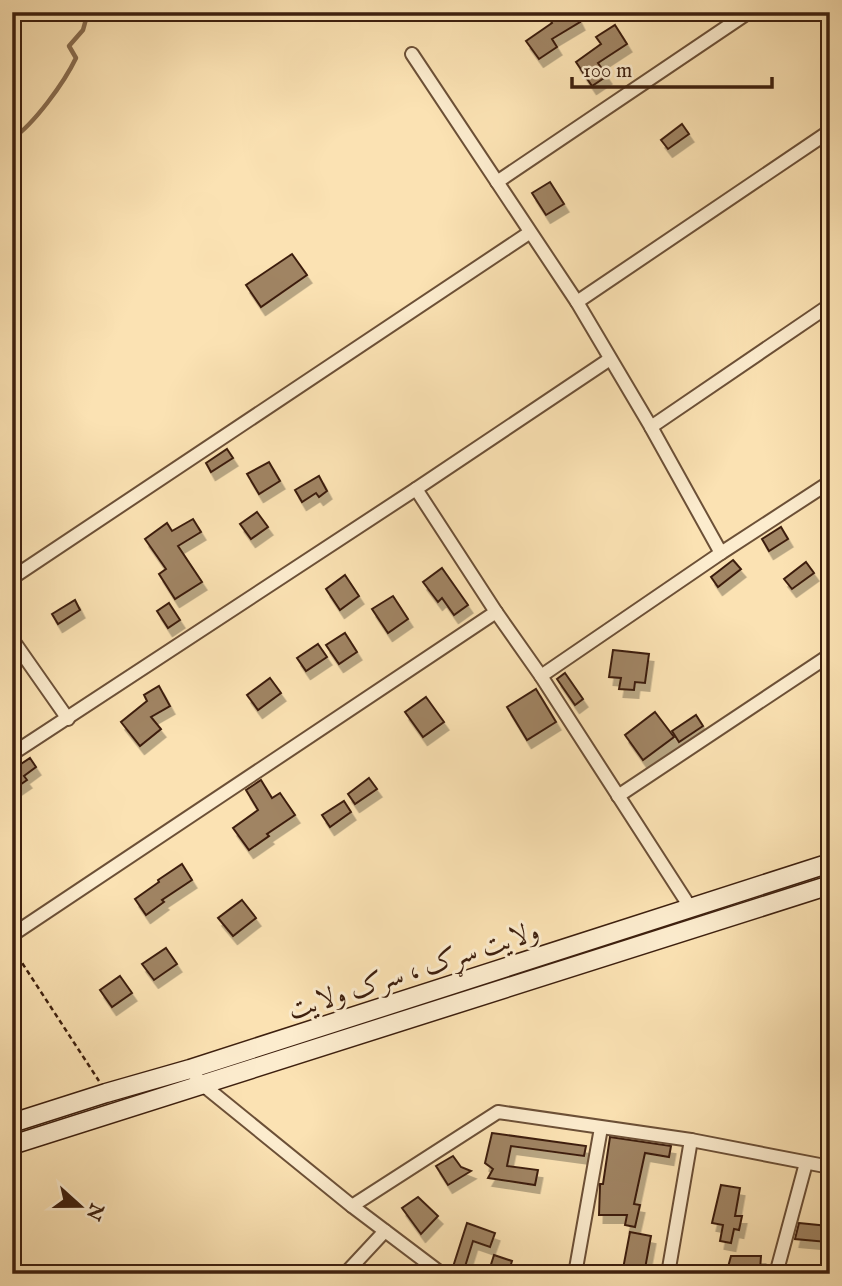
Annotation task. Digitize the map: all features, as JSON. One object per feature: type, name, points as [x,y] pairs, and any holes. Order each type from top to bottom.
[{"type":"main road","name":"ولایت سړک ، سرک ولایت","points":[[12,1123],[190,1069],[830,863]]},
{"type":"main road","name":"ولایت سړک ، سرک ولایت","points":[[12,1145],[830,885]]},
{"type":"street","points":[[497,181],[749,12]]},
{"type":"street","points":[[412,54],[577,302],[721,553]]},
{"type":"street","points":[[577,302],[830,131]]},
{"type":"street","points":[[12,578],[529,233]]},
{"type":"street","points":[[651,427],[830,305]]},
{"type":"street","points":[[12,754],[610,359]]},
{"type":"street","points":[[541,676],[830,481]]},
{"type":"street","points":[[416,489],[690,907]]},
{"type":"street","points":[[12,935],[496,612]]},
{"type":"street","points":[[12,639],[68,719]]},
{"type":"street","points":[[618,796],[830,655]]},
{"type":"street","points":[[190,1069],[203,1085],[352,1206],[442,1274]]},
{"type":"street","points":[[352,1206],[498,1112],[691,1140],[830,1167]]},
{"type":"street","points":[[575,1274],[601,1128]]},
{"type":"street","points":[[668,1274],[691,1140]]},
{"type":"street","points":[[776,1274],[806,1163]]},
{"type":"street","points":[[345,1274],[384,1231]]},
{"type":"path","points":[[12,947],[106,1093]]},
{"type":"building","points":[[558,12],[575,12],[580,22],[552,39],[557,47],[539,59],[526,41],[552,23],[549,18]]},
{"type":"building","points":[[615,25],[627,44],[598,63],[607,76],[592,86],[576,62],[601,44],[596,37]]},
{"type":"building","points":[[682,124],[689,134],[668,149],[661,140]]},
{"type":"building","points":[[550,182],[564,204],[546,215],[532,193]]},
{"type":"building","points":[[292,254],[307,275],[261,307],[246,285]]},
{"type":"building","points":[[227,449],[233,458],[211,472],[206,463]]},
{"type":"building","points":[[269,462],[280,481],[259,494],[247,474]]},
{"type":"building","points":[[319,476],[327,491],[319,497],[316,493],[302,502],[295,490]]},
{"type":"building","points":[[257,512],[268,527],[251,539],[240,524]]},
{"type":"building","points":[[193,519],[201,532],[178,546],[202,582],[175,599],[159,574],[166,569],[145,539],[167,523],[172,531]]},
{"type":"building","points":[[781,527],[788,539],[769,551],[762,539]]},
{"type":"building","points":[[733,560],[741,569],[718,587],[711,577]]},
{"type":"building","points":[[806,562],[814,573],[792,589],[784,579]]},
{"type":"building","points":[[442,568],[468,605],[454,615],[442,598],[438,602],[423,582]]},
{"type":"building","points":[[345,575],[359,596],[340,610],[326,589]]},
{"type":"building","points":[[393,596],[408,619],[388,633],[372,609]]},
{"type":"building","points":[[75,600],[80,610],[58,624],[52,614]]},
{"type":"building","points":[[169,603],[180,620],[168,628],[157,611]]},
{"type":"building","points":[[345,633],[357,652],[339,664],[326,645]]},
{"type":"building","points":[[318,644],[327,657],[306,671],[297,658]]},
{"type":"building","points":[[613,650],[649,654],[645,683],[635,682],[634,690],[619,689],[621,678],[609,677]]},
{"type":"building","points":[[565,673],[583,699],[575,705],[557,679]]},
{"type":"building","points":[[270,678],[281,693],[258,710],[247,695]]},
{"type":"building","points":[[159,686],[170,706],[151,717],[161,729],[140,746],[121,722],[147,701],[144,695]]},
{"type":"building","points":[[536,689],[556,722],[527,740],[507,707]]},
{"type":"building","points":[[426,697],[444,722],[423,737],[405,712]]},
{"type":"building","points":[[655,712],[674,737],[643,760],[625,735]]},
{"type":"building","points":[[696,715],[703,726],[679,742],[672,731]]},
{"type":"building","points":[[30,758],[36,767],[24,776],[27,780],[17,787],[12,784],[12,763],[15,762],[18,766]]},
{"type":"building","points":[[369,778],[377,789],[355,804],[348,794]]},
{"type":"building","points":[[261,780],[272,798],[280,793],[295,815],[249,850],[233,828],[258,810],[246,790]]},
{"type":"building","points":[[344,801],[351,812],[330,827],[322,815]]},
{"type":"building","points":[[182,864],[192,880],[162,900],[164,902],[146,915],[135,899]]},
{"type":"building","points":[[242,900],[256,918],[233,936],[218,918]]},
{"type":"building","points":[[166,948],[177,964],[154,980],[142,964]]},
{"type":"building","points":[[120,976],[132,993],[112,1007],[100,990]]},
{"type":"building","points":[[492,1133],[586,1146],[584,1156],[511,1146],[507,1166],[538,1170],[535,1185],[488,1178],[493,1169],[485,1163]]},
{"type":"building","points":[[610,1137],[671,1146],[669,1157],[645,1153],[634,1204],[640,1205],[635,1227],[625,1225],[627,1215],[599,1215],[600,1184],[603,1184]]},
{"type":"building","points":[[453,1156],[461,1167],[471,1171],[448,1185],[436,1166]]},
{"type":"building","points":[[721,1185],[740,1188],[735,1216],[742,1216],[739,1230],[734,1229],[731,1243],[720,1241],[723,1225],[712,1223]]},
{"type":"building","points":[[418,1197],[438,1216],[421,1234],[402,1208]]},
{"type":"building","points":[[467,1223],[495,1233],[490,1247],[473,1241],[463,1273],[452,1270]]},
{"type":"building","points":[[799,1223],[828,1226],[827,1242],[795,1239]]},
{"type":"building","points":[[630,1232],[651,1236],[644,1274],[622,1274]]},
{"type":"building","points":[[494,1255],[512,1261],[508,1274],[488,1274]]},
{"type":"building","points":[[731,1256],[761,1256],[760,1270],[728,1267]]},
{"type":"waterway","points":[[12,139],[39,113],[71,68],[76,58],[69,46],[83,30],[88,12]]}]
